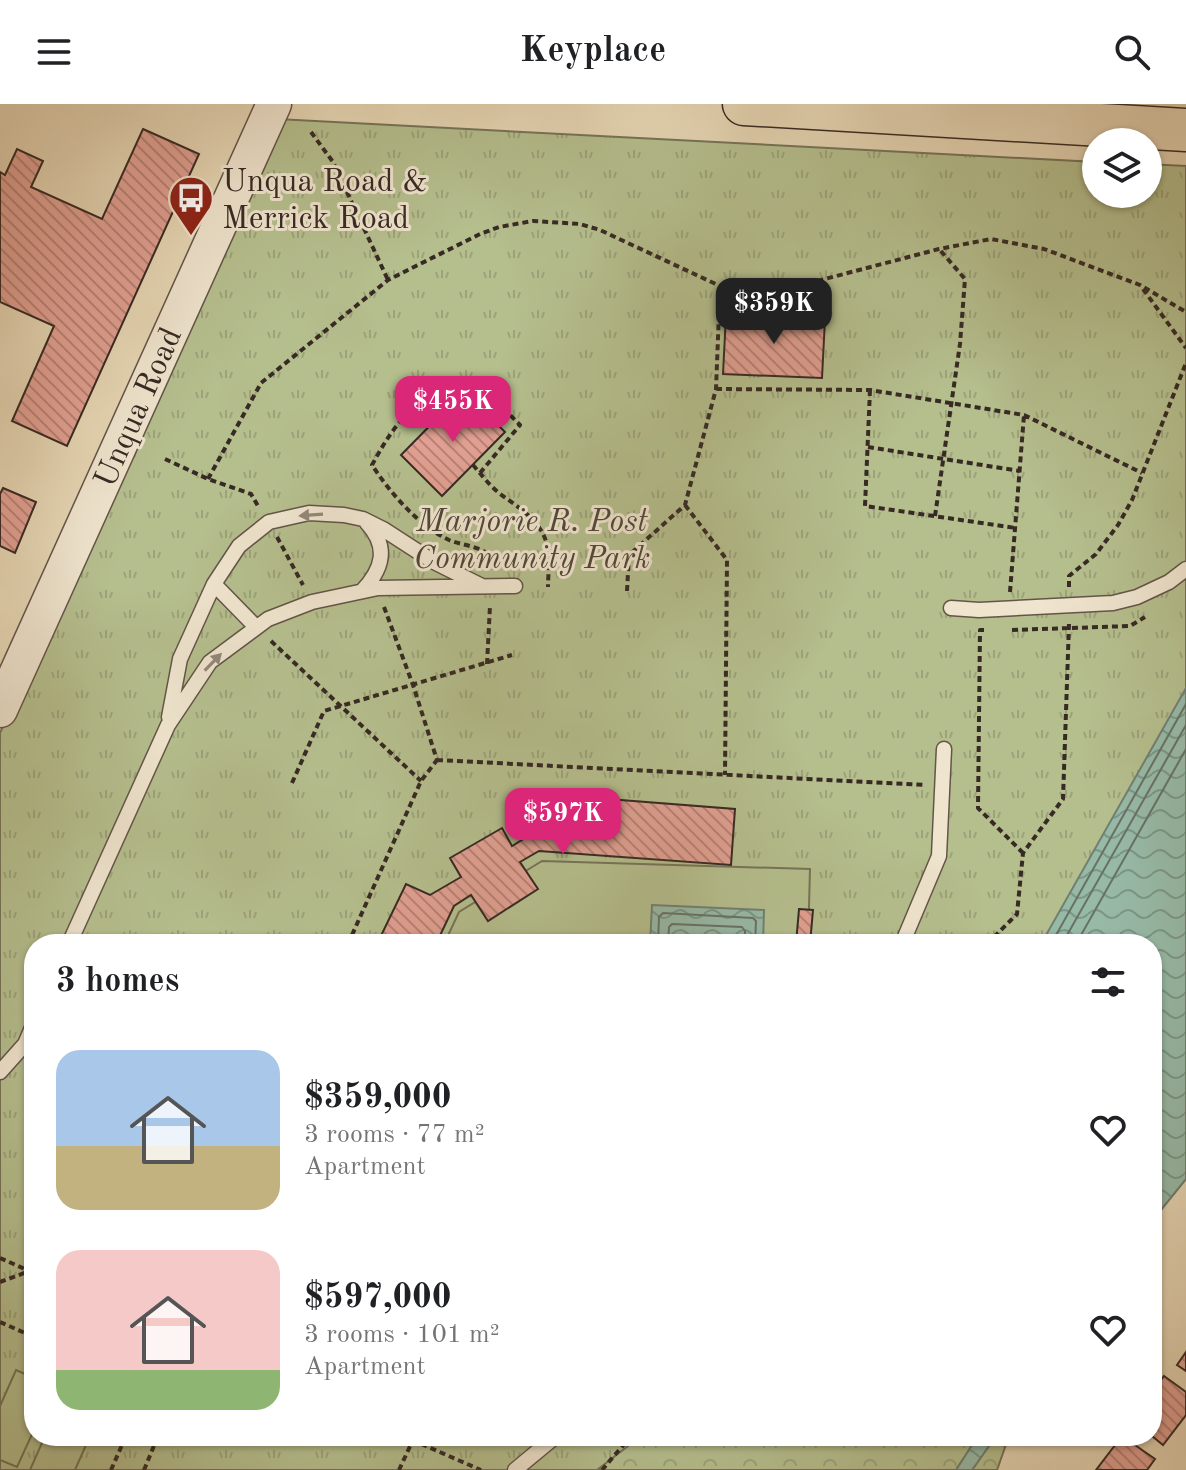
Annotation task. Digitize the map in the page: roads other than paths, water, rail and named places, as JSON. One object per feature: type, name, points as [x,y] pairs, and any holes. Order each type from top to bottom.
[{"type":"main road","points":[[744,104],[1186,130]]},
{"type":"street","name":"Unqua Road","points":[[0,710],[274,104]]},
{"type":"lane","points":[[168,725],[180,659],[214,584],[239,546],[269,522],[309,513],[363,519],[434,562],[482,586]]},
{"type":"lane","points":[[361,592],[377,573],[381,556],[377,537],[363,519]]},
{"type":"lane","points":[[951,608],[979,610],[1113,603],[1137,597],[1169,582],[1186,569]]},
{"type":"lane","points":[[214,584],[256,627]]},
{"type":"lane","points":[[74,934],[168,725],[210,662],[268,619],[312,602],[378,588],[515,586]]},
{"type":"lane","points":[[906,934],[939,856],[944,749]]},
{"type":"lane","points":[[0,1072],[24,1045]]},
{"type":"lane","points":[[515,1470],[544,1446]]},
{"type":"water","points":[[1186,688],[1186,1179],[1162,1209],[1162,934],[1047,934]]},
{"type":"water","points":[[652,905],[764,910],[763,934],[651,934]]},
{"type":"water","points":[[972,1446],[989,1446],[972,1470],[956,1470]]},
{"type":"place","name":"Unqua Road & Merrick Road","points":[[191,237]]},
{"type":"park label","name":"Marjorie R. Post Community Park","points":[[532,538]]}]
